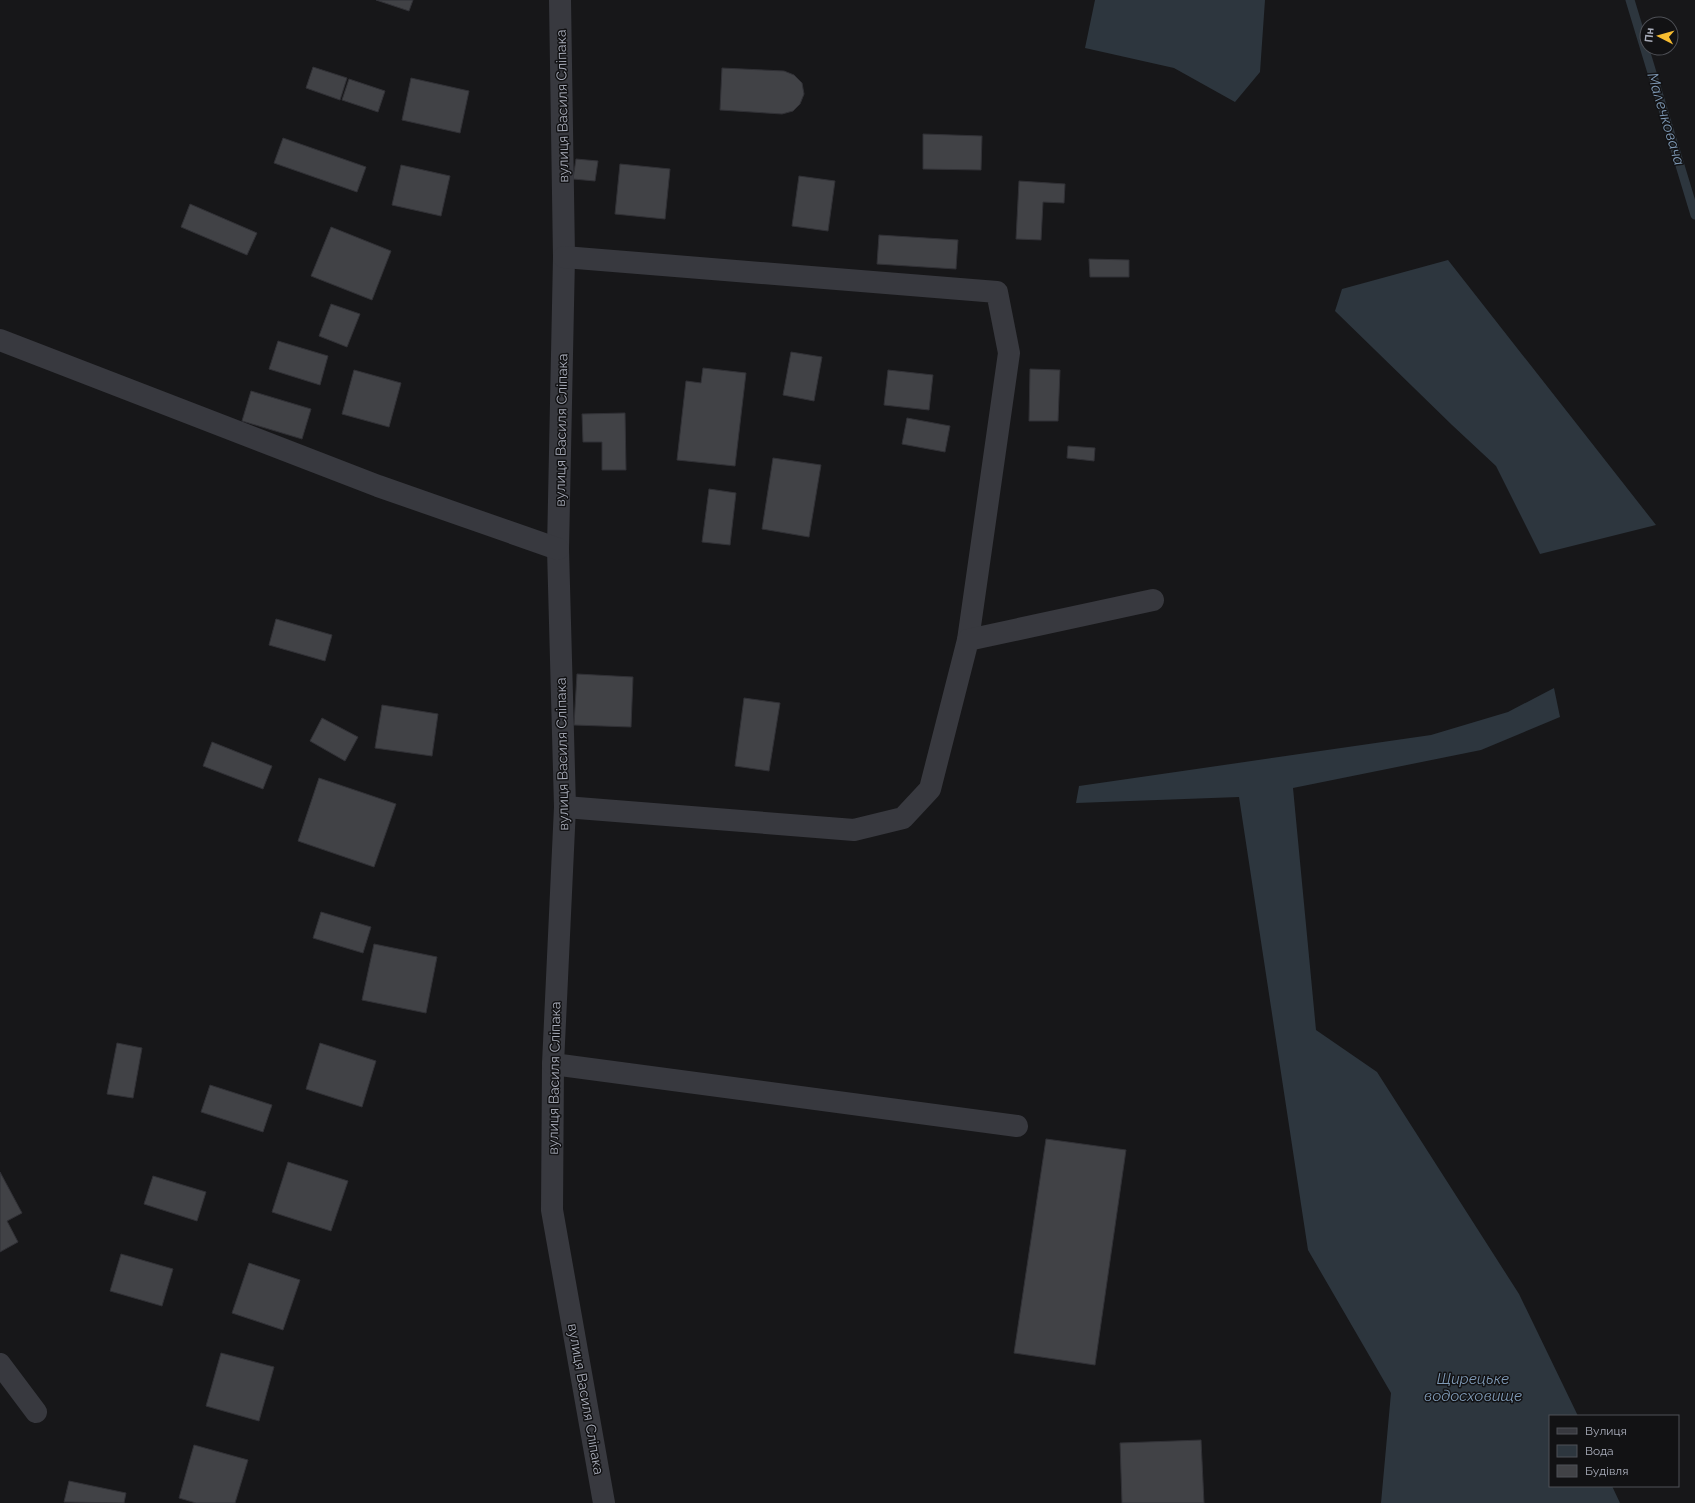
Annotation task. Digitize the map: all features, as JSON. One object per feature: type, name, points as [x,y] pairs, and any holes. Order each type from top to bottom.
[{"type":"street","name":"вулиця Василя Сліпака","points":[[560,0],[564,257],[558,549],[565,807],[553,1064],[552,1210],[604,1503]]},
{"type":"street","points":[[564,257],[997,292],[1009,352],[968,640],[930,789],[903,818],[854,830],[565,807]]},
{"type":"street","points":[[0,340],[378,486],[558,549]]},
{"type":"street","points":[[968,640],[1153,600]]},
{"type":"street","points":[[553,1064],[1017,1126]]},
{"type":"street","points":[[0,1364],[36,1412]]},
{"type":"water","points":[[1095,0],[1265,0],[1260,72],[1235,102],[1174,68],[1085,48]]},
{"type":"water","points":[[1448,260],[1656,525],[1540,554],[1496,466],[1335,311],[1342,289]]},
{"type":"water","name":"Щирецьке водосховище","points":[[1554,688],[1560,717],[1481,750],[1293,788],[1316,1030],[1377,1072],[1519,1294],[1578,1415],[1549,1415],[1549,1487],[1612,1487],[1620,1503],[1381,1503],[1391,1393],[1308,1250],[1239,797],[1076,803],[1079,786],[1431,735],[1508,712]]},
{"type":"building","points":[[376,0],[413,0],[409,11]]},
{"type":"building","points":[[313,67],[347,78],[340,100],[306,88]]},
{"type":"building","points":[[722,68],[784,71],[794,75],[802,83],[804,94],[800,104],[793,111],[782,114],[720,110]]},
{"type":"building","points":[[411,78],[469,91],[460,133],[402,120]]},
{"type":"building","points":[[349,79],[385,91],[378,112],[342,100]]},
{"type":"building","points":[[923,134],[982,136],[981,170],[923,169]]},
{"type":"building","points":[[283,138],[366,167],[357,192],[274,163]]},
{"type":"building","points":[[576,159],[598,161],[595,181],[573,179]]},
{"type":"building","points":[[620,164],[670,169],[665,219],[615,214]]},
{"type":"building","points":[[401,165],[450,176],[441,216],[392,205]]},
{"type":"building","points":[[799,176],[835,181],[828,231],[792,226]]},
{"type":"building","points":[[1019,181],[1065,184],[1064,203],[1043,202],[1041,240],[1016,239]]},
{"type":"building","points":[[190,204],[257,233],[247,255],[181,227]]},
{"type":"building","points":[[331,227],[391,251],[372,300],[311,276]]},
{"type":"building","points":[[879,235],[958,240],[956,269],[877,264]]},
{"type":"building","points":[[1089,259],[1129,260],[1129,277],[1090,277]]},
{"type":"building","points":[[331,304],[360,314],[347,347],[319,336]]},
{"type":"building","points":[[278,341],[328,356],[320,385],[269,369]]},
{"type":"building","points":[[791,352],[822,357],[814,401],[783,395]]},
{"type":"building","points":[[703,368],[746,373],[735,466],[677,460],[686,381],[701,383]]},
{"type":"building","points":[[1030,369],[1060,370],[1058,421],[1029,421]]},
{"type":"building","points":[[354,370],[401,383],[389,427],[342,414]]},
{"type":"building","points":[[888,370],[933,375],[929,410],[884,405]]},
{"type":"building","points":[[251,391],[311,409],[302,439],[242,421]]},
{"type":"building","points":[[625,413],[626,470],[602,470],[602,442],[583,442],[582,414]]},
{"type":"building","points":[[907,418],[950,426],[945,452],[902,444]]},
{"type":"building","points":[[1068,446],[1095,448],[1094,461],[1067,458]]},
{"type":"building","points":[[773,458],[821,465],[809,537],[762,529]]},
{"type":"building","points":[[709,489],[736,493],[730,545],[702,542]]},
{"type":"building","points":[[276,619],[332,635],[325,661],[269,645]]},
{"type":"building","points":[[577,674],[633,677],[631,727],[574,725]]},
{"type":"building","points":[[744,698],[780,703],[769,771],[735,766]]},
{"type":"building","points":[[382,705],[438,714],[432,756],[375,748]]},
{"type":"building","points":[[322,718],[358,737],[345,761],[310,741]]},
{"type":"building","points":[[212,742],[272,766],[263,789],[203,766]]},
{"type":"building","points":[[319,778],[396,804],[374,867],[298,841]]},
{"type":"building","points":[[321,912],[371,927],[363,953],[313,938]]},
{"type":"building","points":[[374,944],[437,957],[426,1013],[362,1000]]},
{"type":"building","points":[[117,1043],[142,1048],[133,1098],[107,1094]]},
{"type":"building","points":[[320,1043],[376,1061],[362,1107],[306,1089]]},
{"type":"building","points":[[210,1085],[272,1105],[263,1132],[201,1112]]},
{"type":"building","points":[[1046,1139],[1126,1150],[1095,1365],[1014,1353]]},
{"type":"building","points":[[288,1162],[348,1181],[331,1231],[272,1212]]},
{"type":"building","points":[[0,1172],[22,1213],[7,1221],[18,1242],[0,1252]]},
{"type":"building","points":[[153,1176],[206,1192],[197,1221],[144,1204]]},
{"type":"building","points":[[121,1254],[173,1269],[162,1306],[110,1291]]},
{"type":"building","points":[[249,1263],[300,1280],[283,1330],[232,1313]]},
{"type":"building","points":[[221,1353],[274,1367],[259,1421],[206,1406]]},
{"type":"building","points":[[1201,1440],[1204,1503],[1122,1503],[1120,1443]]},
{"type":"building","points":[[194,1445],[248,1460],[235,1503],[196,1503],[179,1498]]},
{"type":"building","points":[[69,1481],[126,1493],[124,1503],[64,1502]]},
{"type":"waterway","name":"Малечковача","points":[[1630,0],[1695,215]]}]
